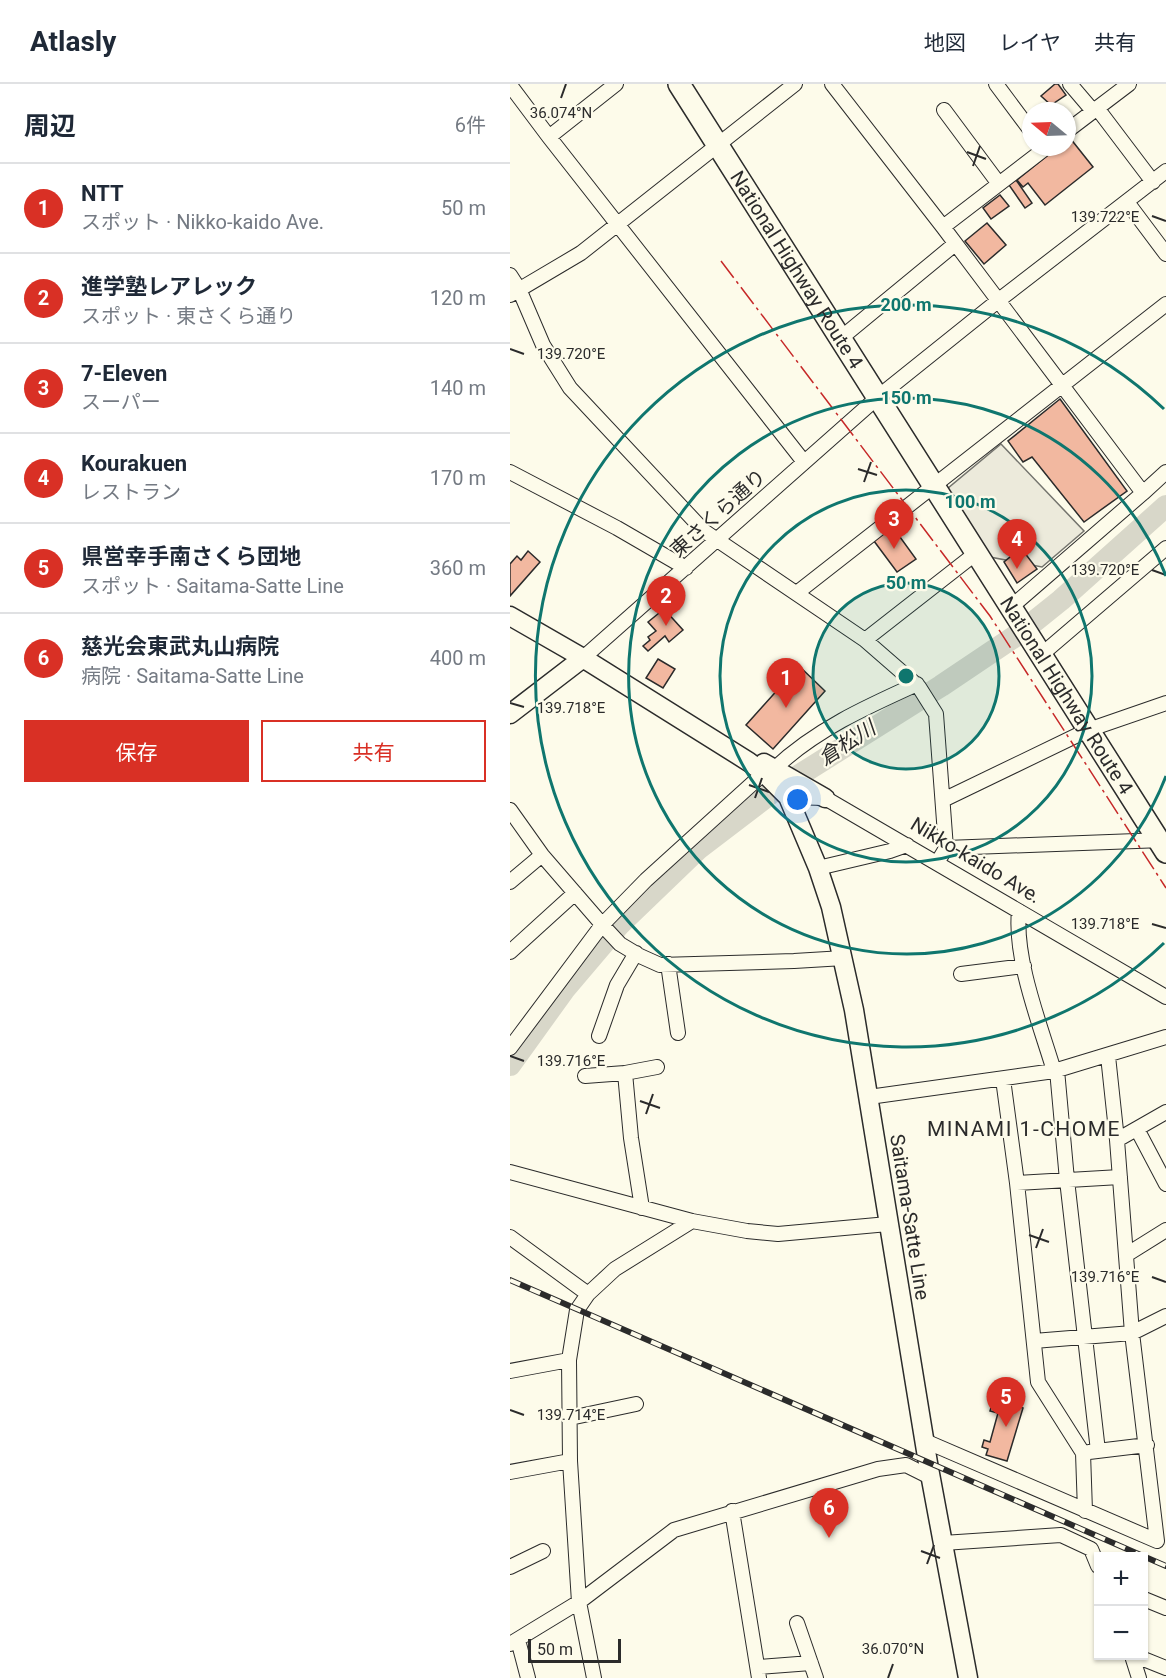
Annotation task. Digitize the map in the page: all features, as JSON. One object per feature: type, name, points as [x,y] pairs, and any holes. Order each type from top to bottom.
[{"type":"highway","name":"National Highway Route 4","points":[[679,84],[975,554],[1163,844]]},
{"type":"main road","points":[[510,616],[771,772]]},
{"type":"main road","points":[[510,714],[583,658]]},
{"type":"main road","name":"Saitama-Satte Line","points":[[771,772],[790,790],[831,907],[844,958],[930,1477],[968,1678]]},
{"type":"main road","points":[[790,790],[825,798]]},
{"type":"street","points":[[549,137],[616,84]]},
{"type":"street","points":[[514,292],[581,253],[795,84]]},
{"type":"street","points":[[832,84],[999,300],[1143,493]]},
{"type":"street","points":[[996,84],[1022,119]]},
{"type":"street","points":[[1070,84],[1095,110],[1153,182]]},
{"type":"street","points":[[1076,124],[1129,84]]},
{"type":"street","points":[[510,85],[804,462]]},
{"type":"street","points":[[944,110],[999,184]]},
{"type":"street","points":[[943,227],[1034,156]]},
{"type":"street","name":"東さくら通り","points":[[583,658],[718,541],[878,397],[1166,171]]},
{"type":"street","points":[[1127,202],[1166,254]]},
{"type":"street","points":[[841,338],[955,244]]},
{"type":"street","points":[[510,275],[514,292],[570,388],[704,531],[798,592],[865,640],[918,686],[936,714],[946,848],[937,862]]},
{"type":"street","points":[[798,592],[1166,304]]},
{"type":"street","points":[[510,472],[617,528],[686,568]]},
{"type":"street","points":[[1013,612],[1166,472]]},
{"type":"street","points":[[1036,648],[1166,548]]},
{"type":"street","points":[[865,640],[975,554]]},
{"type":"street","points":[[510,1048],[604,927],[646,880],[787,757],[826,729],[866,707],[918,686]]},
{"type":"street","points":[[943,800],[1088,730],[1166,703]]},
{"type":"street","name":"Nikko-kaido Ave.","points":[[825,798],[1166,997]]},
{"type":"street","points":[[510,810],[542,855],[620,944],[660,964],[844,958]]},
{"type":"street","points":[[946,848],[1163,844]]},
{"type":"street","points":[[818,868],[907,845]]},
{"type":"street","points":[[510,882],[542,855]]},
{"type":"street","points":[[510,952],[575,893]]},
{"type":"street","points":[[1019,911],[1017,924],[1024,966],[1056,1070],[1098,1451]]},
{"type":"street","points":[[598,1036],[617,985],[636,953]]},
{"type":"street","points":[[668,964],[678,1034]]},
{"type":"street","points":[[961,974],[1024,966]]},
{"type":"street","points":[[868,1097],[1056,1070],[1166,1038]]},
{"type":"street","points":[[925,1441],[1157,1541],[1132,1333],[1108,1056]]},
{"type":"street","points":[[585,1076],[625,1073],[657,1067]]},
{"type":"street","points":[[625,1073],[631,1138],[642,1208]]},
{"type":"street","points":[[1003,1079],[1017,1183],[1038,1382],[1083,1453],[1085,1511]]},
{"type":"street","points":[[1117,1140],[1166,1112]]},
{"type":"street","points":[[1137,1129],[1166,1184]]},
{"type":"street","points":[[510,1172],[692,1221],[778,1234],[888,1224]]},
{"type":"street","points":[[1017,1183],[1120,1177]]},
{"type":"street","points":[[594,1678],[579,1602],[570,1461],[569,1360],[577,1310],[588,1293],[615,1269],[692,1221]]},
{"type":"street","points":[[1126,1255],[1166,1230]]},
{"type":"street","points":[[510,1237],[588,1293]]},
{"type":"street","points":[[1034,1341],[1132,1333],[1166,1316]]},
{"type":"street","points":[[510,1371],[569,1360]]},
{"type":"street","points":[[570,1418],[636,1404]]},
{"type":"street","points":[[1083,1453],[1147,1445]]},
{"type":"street","points":[[510,1472],[570,1461]]},
{"type":"street","points":[[528,1678],[512,1642],[579,1602],[674,1530],[878,1468],[906,1465],[930,1477]]},
{"type":"street","points":[[732,1511],[759,1673],[811,1663]]},
{"type":"street","points":[[943,1543],[1060,1535],[1091,1549],[1094,1556]]},
{"type":"street","points":[[510,1567],[543,1551]]},
{"type":"street","points":[[1148,1601],[1166,1608]]},
{"type":"street","points":[[797,1623],[816,1678]]},
{"type":"street","points":[[1133,1660],[1139,1678]]},
{"type":"street","points":[[1146,1660],[1166,1668]]},
{"type":"shaded area","points":[[1001,444],[1084,531],[1042,567],[990,557],[947,489]]},
{"type":"building","points":[[1055,84],[1058,84],[1066,95],[1056,102],[1048,102],[1041,96]]},
{"type":"building","points":[[1076,146],[1093,167],[1045,205],[1028,183],[1023,187],[1017,180],[1047,156],[1076,156]]},
{"type":"building","points":[[1016,180],[1032,203],[1025,208],[1009,185]]},
{"type":"building","points":[[1000,195],[1009,206],[991,219],[983,208]]},
{"type":"building","points":[[987,223],[1006,245],[984,264],[965,241]]},
{"type":"building","points":[[1060,399],[1127,491],[1084,522],[1032,457],[1023,462],[1008,441]]},
{"type":"building","points":[[892,526],[916,559],[897,572],[874,541]]},
{"type":"building","points":[[1021,548],[1037,569],[1017,583],[1004,562]]},
{"type":"building","points":[[528,551],[540,562],[510,596],[510,564],[517,556],[521,560]]},
{"type":"building","points":[[664,609],[683,630],[669,642],[665,636],[648,651],[643,646],[650,640],[648,637],[656,631],[648,622]]},
{"type":"building","points":[[658,659],[675,669],[663,688],[646,678]]},
{"type":"building","points":[[799,666],[825,691],[773,749],[746,725]]},
{"type":"building","points":[[993,1401],[1001,1404],[1002,1401],[1023,1408],[1007,1461],[986,1455],[988,1449],[982,1447],[984,1440],[990,1442],[998,1413],[990,1411]]},
{"type":"waterway","name":"倉松川","points":[[510,1065],[564,990],[620,924],[698,849],[774,791],[941,686],[1020,633],[1061,600],[1166,506]]},
{"type":"railway","points":[[510,1280],[1166,1566]]},
{"type":"power","points":[[721,261],[990,616],[1166,888]]},
{"type":"place","name":"7-Eleven","points":[[894,549]]},
{"type":"place","name":"Kourakuen","points":[[1017,569]]},
{"type":"place","name":"進学塾レアレック","points":[[666,626]]},
{"type":"place","name":"NTT","points":[[786,708]]},
{"type":"place","name":"県営幸手南さくら団地","points":[[1006,1427]]},
{"type":"place","name":"慈光会東武丸山病院","points":[[829,1538]]},
{"type":"district","name":"MINAMI 1-CHOME","points":[[1024,1129]]}]
